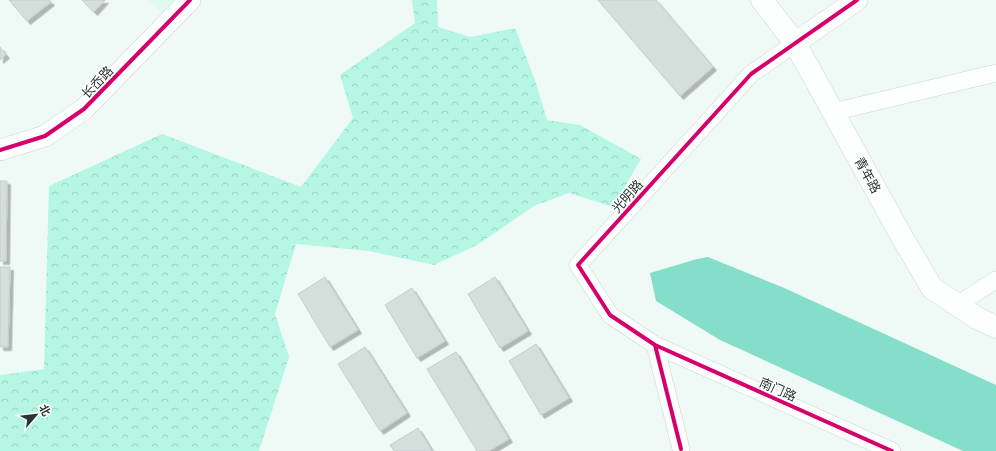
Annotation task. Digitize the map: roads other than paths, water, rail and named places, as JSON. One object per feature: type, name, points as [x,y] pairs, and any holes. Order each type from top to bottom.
[{"type":"main road","name":"青年路","points":[[762,0],[795,43],[903,239],[932,288],[977,318],[996,327]]},
{"type":"street","name":"长岙路","points":[[0,150],[45,136],[84,109],[190,0]]},
{"type":"street","name":"光明路","points":[[655,345],[610,315],[578,265],[751,74],[857,0]]},
{"type":"street","points":[[833,112],[996,73]]},
{"type":"street","points":[[957,305],[996,280]]},
{"type":"street","points":[[655,345],[681,449]]},
{"type":"street","name":"南门路","points":[[655,345],[892,451]]}]
